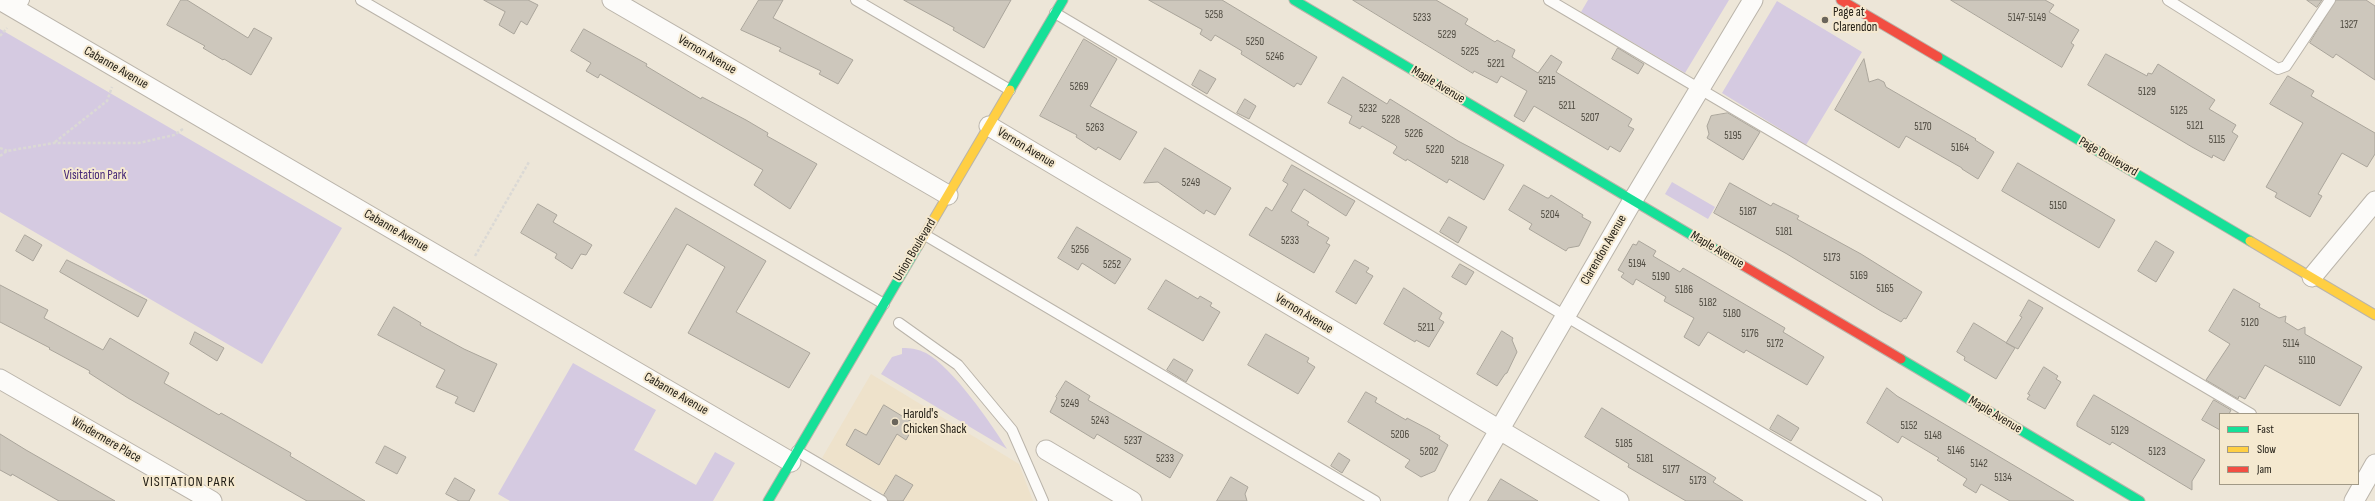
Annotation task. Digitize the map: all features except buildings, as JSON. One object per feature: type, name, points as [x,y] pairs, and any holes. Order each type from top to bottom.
[{"type":"main road","name":"Union Boulevard","points":[[768,501],[1063,0]]},
{"type":"main road","name":"Maple Avenue","points":[[1294,0],[2140,501]]},
{"type":"main road","name":"Page Boulevard","points":[[1842,0],[2375,314]]},
{"type":"street","name":"Cabanne Avenue","points":[[0,0],[21,5],[794,456]]},
{"type":"street","name":"Vernon Avenue","points":[[612,0],[948,195]]},
{"type":"street","name":"Clarendon Avenue","points":[[1458,501],[1633,200],[1701,89],[1753,0]]},
{"type":"street","name":"Vernon Avenue","points":[[989,126],[1619,501]]},
{"type":"street","points":[[2312,277],[2375,201]]},
{"type":"street","name":"Windermere Place","points":[[0,379],[212,501]]},
{"type":"street","points":[[1046,450],[1132,501]]},
{"type":"street","points":[[2354,501],[2375,464]]},
{"type":"lane","points":[[361,0],[884,304]]},
{"type":"lane","points":[[856,0],[1010,90]]},
{"type":"lane","points":[[1549,0],[2249,413]]},
{"type":"lane","points":[[2168,0],[2278,69],[2286,66],[2330,0]]},
{"type":"lane","points":[[1055,13],[1877,501]]},
{"type":"lane","points":[[925,235],[1375,501]]},
{"type":"lane","points":[[899,323],[958,365],[1012,430],[1042,501]]},
{"type":"lane","points":[[794,456],[882,501]]},
{"type":"path","points":[[0,36],[7,28]]},
{"type":"path","points":[[54,143],[107,101],[112,87]]},
{"type":"path","points":[[0,156],[7,151],[54,143],[139,144],[174,135],[183,129]]},
{"type":"path","points":[[0,148],[7,151]]},
{"type":"path","points":[[475,256],[529,162]]},
{"type":"shaded area","points":[[871,374],[1019,464],[1033,501],[895,501],[822,458]]},
{"type":"green space","points":[[1588,0],[1729,0],[1685,73],[1581,12]]},
{"type":"green space","points":[[1777,1],[1862,52],[1806,145],[1722,93]]},
{"type":"green space","name":"Visitation Park","points":[[0,29],[342,228],[262,364],[0,212]]},
{"type":"green space","points":[[1672,182],[1715,207],[1708,219],[1665,194]]},
{"type":"green space","points":[[902,348],[914,349],[926,353],[937,360],[971,397],[1007,449],[881,374],[892,357],[902,354]]},
{"type":"green space","points":[[573,363],[656,410],[634,450],[696,485],[715,452],[735,463],[713,501],[510,501],[498,494]]},
{"type":"traffic: fast","points":[[1010,90],[1063,0]]},
{"type":"traffic: fast","points":[[1294,0],[1737,262]]},
{"type":"traffic: fast","points":[[1938,57],[2250,241]]},
{"type":"traffic: fast","points":[[768,501],[918,246]]},
{"type":"traffic: fast","points":[[1901,359],[2140,501]]},
{"type":"traffic: slow","points":[[918,246],[1010,90]]},
{"type":"traffic: slow","points":[[2250,241],[2375,315]]},
{"type":"traffic: jam","points":[[1841,0],[1938,57]]},
{"type":"traffic: jam","points":[[1737,262],[1901,359]]},
{"type":"place","name":"Page at Clarendon","points":[[1825,20]]},
{"type":"place","name":"Harold's Chicken Shack","points":[[895,422]]},
{"type":"district","name":"VISITATION PARK","points":[[189,482]]}]
